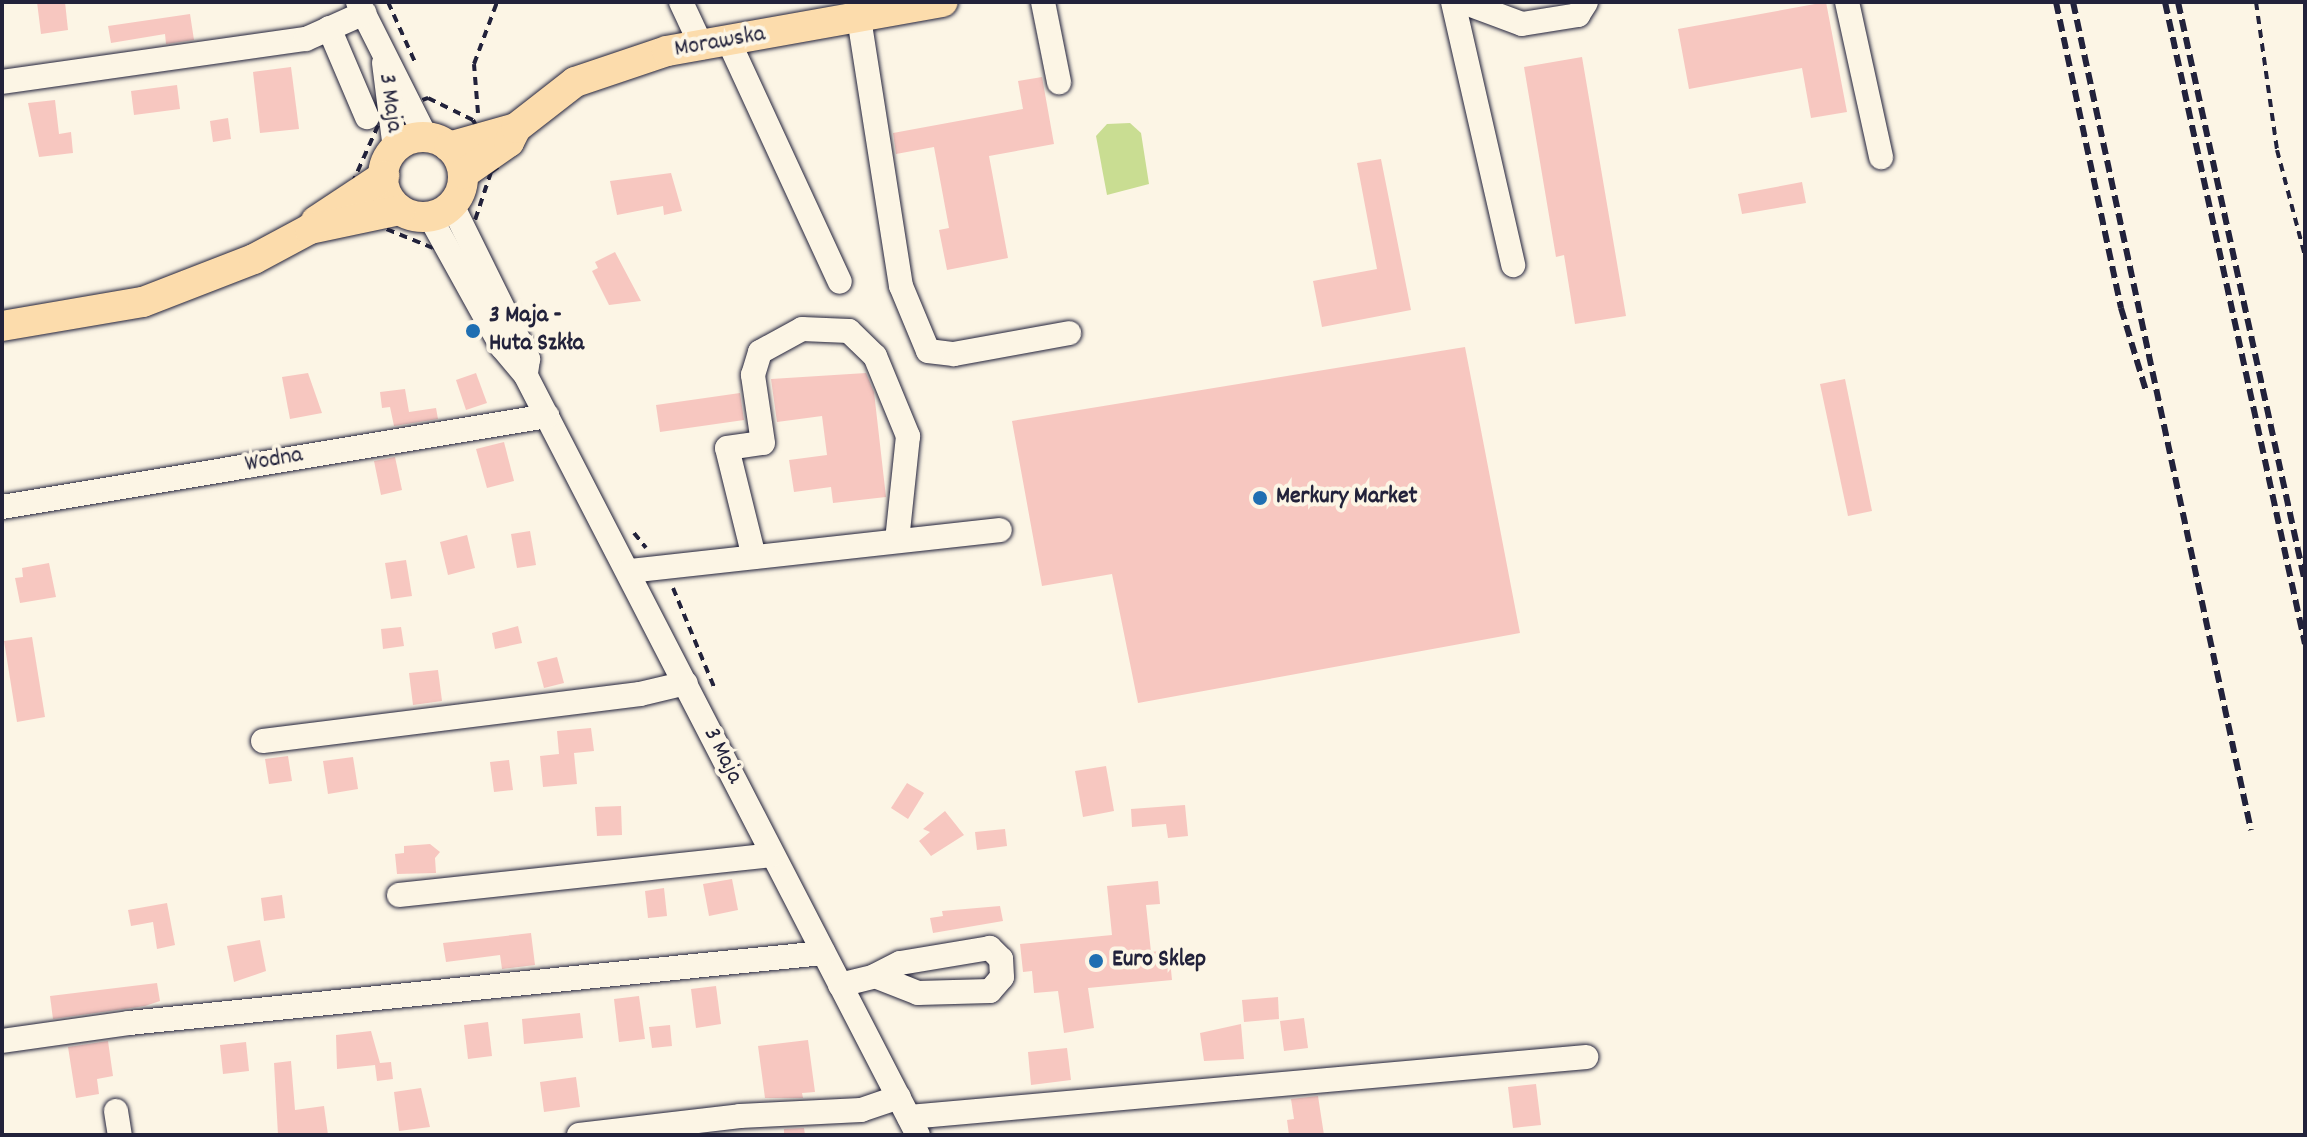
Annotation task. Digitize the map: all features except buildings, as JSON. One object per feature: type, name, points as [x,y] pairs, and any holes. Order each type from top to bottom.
[{"type":"main road","name":"Morawska","points":[[438,142],[484,136],[509,142],[516,128],[575,82],[667,51],[859,18],[900,6],[943,2]]},
{"type":"main road","name":"Morawska","points":[[463,174],[484,136]]},
{"type":"main road","points":[[2,326],[143,302],[254,259],[360,204],[389,162],[438,142],[463,174],[448,223],[400,210],[360,204]]},
{"type":"main road","points":[[389,162],[386,192],[400,210]]},
{"type":"street","points":[[681,2],[716,44],[840,282]]},
{"type":"street","points":[[1043,2],[1059,82]]},
{"type":"street","points":[[1453,2],[1513,265]]},
{"type":"street","points":[[1463,2],[1520,13],[1578,15],[1586,2]]},
{"type":"street","points":[[1847,2],[1881,157]]},
{"type":"street","points":[[2,82],[306,39],[361,8]]},
{"type":"street","name":"3 Maja","points":[[361,8],[405,103],[438,142]]},
{"type":"street","points":[[859,18],[901,286],[928,351],[954,354],[1069,333]]},
{"type":"street","points":[[329,28],[405,103]]},
{"type":"street","name":"3 Maja","points":[[389,162],[405,103]]},
{"type":"street","name":"3 Maja","points":[[448,223],[502,347],[526,376],[909,1116]]},
{"type":"street","points":[[754,557],[727,448],[763,443],[753,375],[760,352],[802,329],[849,331],[875,356],[908,436],[897,540]]},
{"type":"street","name":"Wodna","points":[[2,507],[547,416]]},
{"type":"street","points":[[629,571],[1000,530]]},
{"type":"street","points":[[263,741],[640,694],[686,683]]},
{"type":"street","points":[[399,895],[772,855]]},
{"type":"street","points":[[2,1041],[129,1023],[823,953]]},
{"type":"street","points":[[840,985],[875,976]]},
{"type":"street","points":[[579,1135],[740,1116],[861,1110],[909,1116],[1586,1057]]},
{"type":"path","points":[[388,2],[420,72]]},
{"type":"path","points":[[484,136],[474,64],[497,2]]},
{"type":"path","points":[[2256,2],[2277,150],[2305,256]]},
{"type":"path","points":[[405,103],[473,120],[484,136],[498,167],[491,172],[473,226],[448,223],[433,248],[374,224],[360,204],[352,184],[383,114],[405,103]]},
{"type":"green space","points":[[1130,123],[1141,133],[1149,184],[1107,195],[1096,136],[1107,124]]},
{"type":"railway","points":[[2056,2],[2121,308],[2146,391]]},
{"type":"railway","points":[[2073,2],[2251,830]]},
{"type":"railway","points":[[2165,2],[2305,644]]},
{"type":"railway","points":[[2178,2],[2305,582]]},
{"type":"place","name":"3 Maja - Huta Szkła","points":[[473,331]]},
{"type":"place","name":"Merkury Market","points":[[1260,498]]},
{"type":"place","name":"Euro Sklep","points":[[1096,961]]}]
